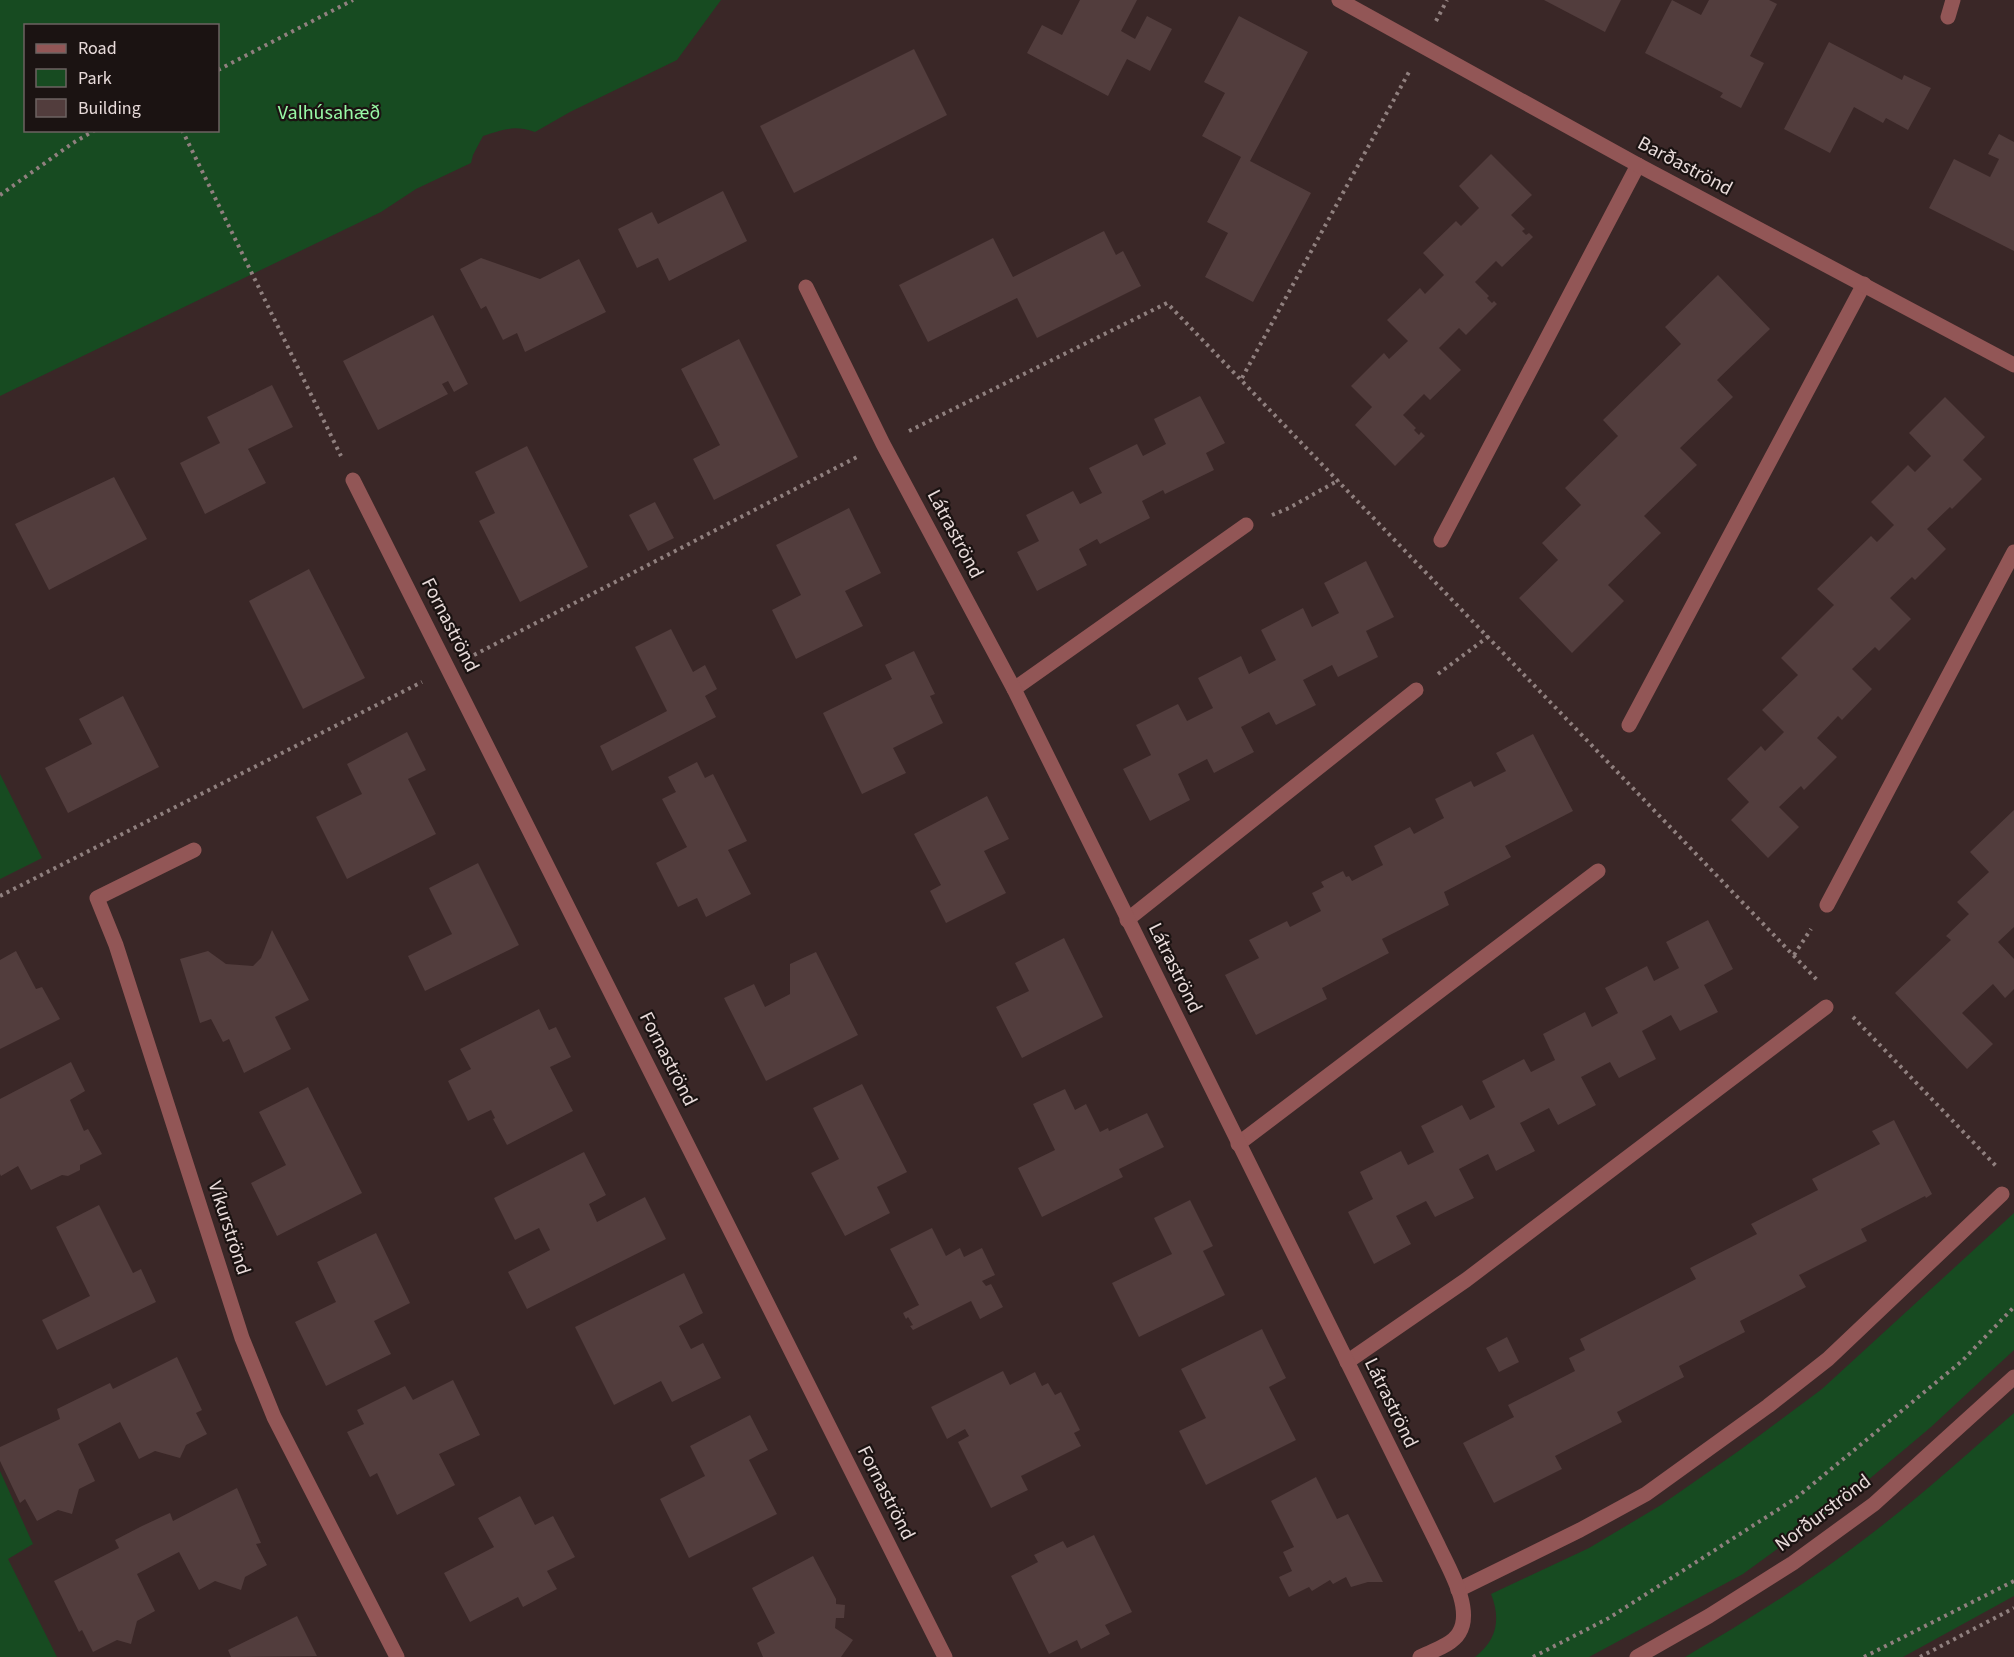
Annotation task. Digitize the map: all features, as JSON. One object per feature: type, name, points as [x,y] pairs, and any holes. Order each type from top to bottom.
[{"type":"street","name":"Barðaströnd","points":[[1339,0],[1638,165],[2014,364]]},
{"type":"street","points":[[1948,17],[1953,0]]},
{"type":"street","points":[[1441,540],[1638,165]]},
{"type":"street","points":[[1629,724],[1864,284]]},
{"type":"street","name":"Látraströnd","points":[[806,286],[883,444],[1014,689],[1433,1535],[1458,1590],[1464,1617],[1459,1634],[1444,1646],[1420,1657]]},
{"type":"street","name":"Fornaströnd","points":[[353,480],[945,1657]]},
{"type":"street","points":[[1014,689],[1246,525]]},
{"type":"street","points":[[1827,905],[2014,552]]},
{"type":"street","points":[[1127,920],[1416,690]]},
{"type":"street","name":"Víkurströnd","points":[[195,850],[97,898],[116,945],[246,1348],[274,1417],[397,1657]]},
{"type":"street","points":[[1238,1144],[1598,871]]},
{"type":"street","points":[[1347,1362],[1466,1280],[1826,1007]]},
{"type":"street","points":[[1458,1590],[1580,1530],[1646,1494],[1768,1406],[1828,1359],[2002,1194]]},
{"type":"street","name":"Norðurströnd","points":[[1637,1657],[1709,1616],[1793,1563],[1874,1504],[2014,1377]]},
{"type":"path","points":[[219,69],[353,0]]},
{"type":"path","points":[[1242,378],[1447,0]]},
{"type":"path","points":[[0,195],[92,132]]},
{"type":"path","points":[[183,132],[353,480]]},
{"type":"path","points":[[1246,525],[1289,508],[1339,480]]},
{"type":"path","points":[[1416,690],[1489,636]]},
{"type":"path","points":[[1533,1657],[1609,1618],[1796,1498],[1962,1361],[2014,1307]]},
{"type":"path","points":[[1864,1657],[2014,1581]]},
{"type":"path","points":[[1920,1657],[2014,1608]]},
{"type":"green space","name":"Valhúsahæð","points":[[0,0],[721,0],[677,60],[570,112],[535,132],[509,129],[483,136],[471,163],[416,189],[381,212],[0,396]]},
{"type":"green space","points":[[0,774],[42,858],[0,879]]},
{"type":"green space","points":[[2014,1213],[2014,1350],[1931,1427],[1842,1502],[1743,1574],[1589,1657],[1475,1657],[1488,1644],[1495,1628],[1496,1612],[1491,1594],[1589,1548],[1661,1505],[1740,1450],[1822,1389]]},
{"type":"green space","points":[[2014,1413],[2014,1596],[1903,1657],[1685,1657],[1782,1597],[1852,1548],[1910,1503]]},
{"type":"green space","points":[[0,1471],[33,1544],[8,1559],[57,1657],[0,1657]]},
{"type":"building","points":[[1080,0],[1137,0],[1121,31],[1135,39],[1147,16],[1172,29],[1150,71],[1127,59],[1108,96],[1027,53],[1042,25],[1062,35]]},
{"type":"building","points":[[1544,0],[1621,0],[1605,32]]},
{"type":"building","points":[[1672,0],[1701,15],[1709,0],[1769,0],[1777,4],[1750,56],[1764,63],[1741,108],[1720,97],[1723,93],[1645,53]]},
{"type":"building","points":[[1239,16],[1308,52],[1250,161],[1311,193],[1253,302],[1205,277],[1228,233],[1207,222],[1241,157],[1202,136],[1225,93],[1204,82]]},
{"type":"building","points":[[1829,42],[1902,80],[1904,75],[1931,88],[1908,130],[1886,118],[1883,123],[1854,107],[1830,153],[1784,129]]},
{"type":"building","points":[[914,49],[947,115],[794,193],[760,126]]},
{"type":"building","points":[[1999,134],[2014,142],[2014,251],[1929,208],[1954,159],[1990,177],[1999,159],[1988,154]]},
{"type":"building","points":[[1491,154],[1532,195],[1511,215],[1525,229],[1522,231],[1526,235],[1529,233],[1533,237],[1502,267],[1496,261],[1475,282],[1489,296],[1487,298],[1492,303],[1494,301],[1497,304],[1466,335],[1459,328],[1439,348],[1461,370],[1430,400],[1424,394],[1403,415],[1416,428],[1414,430],[1419,435],[1421,432],[1425,436],[1395,466],[1355,425],[1372,407],[1351,386],[1384,353],[1389,359],[1408,341],[1387,320],[1420,288],[1425,294],[1444,275],[1423,253],[1456,221],[1461,226],[1479,208],[1459,186]]},
{"type":"building","points":[[723,191],[747,241],[669,281],[658,258],[637,268],[618,229],[652,212],[658,224]]},
{"type":"building","points":[[1104,231],[1116,255],[1123,251],[1141,286],[1037,338],[1017,298],[928,342],[899,285],[993,238],[1013,277]]},
{"type":"building","points":[[481,258],[540,279],[579,259],[606,312],[525,352],[517,333],[503,340],[486,306],[481,309],[460,269]]},
{"type":"building","points":[[1718,275],[1770,329],[1717,380],[1733,397],[1680,448],[1697,465],[1644,516],[1661,533],[1608,585],[1624,601],[1572,653],[1519,598],[1558,560],[1542,543],[1581,505],[1565,488],[1618,436],[1603,420],[1681,344],[1665,327]]},
{"type":"building","points":[[433,315],[468,384],[454,392],[448,381],[442,384],[448,394],[378,430],[343,361]]},
{"type":"building","points":[[739,339],[798,457],[714,500],[693,459],[720,445],[681,369]]},
{"type":"building","points":[[272,385],[293,427],[248,449],[266,483],[205,514],[180,463],[220,443],[207,417]]},
{"type":"building","points":[[1200,396],[1225,443],[1206,453],[1214,470],[1165,494],[1163,490],[1142,501],[1150,518],[1100,544],[1097,539],[1079,549],[1087,565],[1037,591],[1017,552],[1039,541],[1026,515],[1073,491],[1080,504],[1102,493],[1089,468],[1137,444],[1143,456],[1166,444],[1154,419]]},
{"type":"building","points":[[1945,397],[1985,437],[1963,460],[1982,479],[1952,509],[1950,507],[1927,529],[1946,549],[1915,580],[1912,577],[1890,598],[1911,619],[1879,651],[1875,647],[1852,669],[1872,689],[1842,720],[1838,716],[1817,738],[1837,757],[1804,790],[1801,786],[1779,807],[1799,827],[1768,858],[1731,820],[1749,802],[1727,779],[1761,746],[1765,751],[1784,732],[1762,710],[1798,675],[1781,658],[1834,605],[1817,589],[1871,536],[1877,542],[1894,525],[1871,502],[1908,465],[1915,472],[1931,456],[1909,433]]},
{"type":"building","points":[[527,446],[588,567],[520,602],[479,521],[495,513],[475,472]]},
{"type":"building","points":[[114,477],[147,539],[49,590],[15,524]]},
{"type":"building","points":[[655,502],[674,538],[648,551],[629,515]]},
{"type":"building","points":[[849,508],[881,573],[845,591],[863,626],[796,659],[772,610],[801,595],[776,545]]},
{"type":"building","points":[[1366,561],[1394,617],[1366,631],[1378,657],[1338,677],[1332,665],[1303,680],[1316,705],[1276,725],[1269,712],[1241,727],[1254,752],[1214,773],[1207,759],[1178,774],[1190,800],[1150,821],[1123,769],[1151,755],[1136,725],[1178,704],[1187,721],[1213,708],[1198,678],[1241,656],[1249,674],[1276,660],[1261,630],[1303,608],[1312,627],[1339,613],[1324,583]]},
{"type":"building","points":[[309,569],[365,678],[303,709],[249,601]]},
{"type":"building","points":[[671,629],[693,672],[705,665],[717,689],[705,696],[716,717],[612,771],[600,746],[667,711],[635,647]]},
{"type":"building","points":[[914,651],[935,694],[930,696],[943,723],[893,748],[906,773],[862,794],[823,713],[892,679],[885,665]]},
{"type":"building","points":[[123,696],[159,767],[68,813],[45,768],[92,744],[79,719]]},
{"type":"building","points":[[407,732],[426,770],[408,779],[436,834],[347,879],[316,817],[362,794],[347,764]]},
{"type":"building","points":[[1533,734],[1573,811],[1505,846],[1511,857],[1444,892],[1449,905],[1382,939],[1389,953],[1322,988],[1327,999],[1256,1035],[1225,975],[1259,958],[1249,940],[1287,921],[1290,927],[1321,911],[1312,893],[1324,887],[1321,882],[1343,871],[1352,881],[1383,865],[1374,846],[1410,827],[1414,834],[1444,818],[1435,799],[1471,781],[1474,787],[1506,771],[1496,753]]},
{"type":"building","points":[[697,762],[705,778],[713,774],[747,841],[728,850],[751,894],[706,917],[697,898],[678,907],[656,863],[687,847],[662,799],[676,792],[668,777]]},
{"type":"building","points":[[987,796],[1009,839],[984,851],[1006,893],[946,923],[930,891],[941,885],[914,834]]},
{"type":"building","points":[[2014,810],[2014,927],[1998,942],[2014,959],[2014,989],[2005,998],[1993,984],[1962,1013],[1993,1044],[1967,1069],[1895,993],[1951,940],[1946,936],[1969,914],[1957,902],[1989,872],[1970,852]]},
{"type":"building","points":[[478,863],[519,945],[425,991],[408,956],[452,934],[429,888]]},
{"type":"building","points":[[1708,920],[1733,969],[1704,985],[1718,1012],[1680,1031],[1671,1015],[1642,1031],[1656,1059],[1619,1078],[1610,1062],[1581,1077],[1596,1105],[1558,1125],[1549,1108],[1520,1123],[1535,1151],[1496,1171],[1488,1154],[1459,1169],[1474,1198],[1435,1217],[1426,1201],[1396,1216],[1411,1244],[1374,1264],[1348,1212],[1373,1199],[1360,1172],[1401,1151],[1408,1165],[1434,1152],[1421,1126],[1462,1105],[1470,1120],[1495,1107],[1482,1081],[1524,1059],[1531,1072],[1555,1060],[1543,1034],[1585,1012],[1592,1027],[1618,1013],[1605,988],[1647,966],[1654,981],[1679,968],[1666,942]]},
{"type":"building","points":[[272,930],[309,1000],[275,1017],[291,1049],[244,1073],[229,1039],[223,1042],[211,1019],[200,1023],[180,959],[208,951],[226,964],[253,966],[261,958]]},
{"type":"building","points":[[1064,938],[1103,1017],[1022,1058],[996,1007],[1029,991],[1015,963]]},
{"type":"building","points":[[16,951],[36,989],[42,987],[60,1019],[0,1049],[0,960]]},
{"type":"building","points":[[816,952],[858,1035],[766,1081],[724,998],[754,984],[765,1007],[790,994],[790,964]]},
{"type":"building","points":[[539,1009],[549,1030],[556,1027],[571,1057],[550,1067],[573,1111],[507,1145],[493,1119],[495,1118],[491,1110],[468,1121],[448,1081],[471,1069],[460,1049]]},
{"type":"building","points":[[71,1062],[85,1091],[70,1100],[84,1131],[88,1129],[102,1154],[80,1165],[80,1170],[68,1176],[62,1175],[31,1190],[18,1166],[1,1176],[0,1174],[0,1099]]},
{"type":"building","points":[[862,1084],[907,1172],[877,1187],[890,1213],[845,1236],[811,1173],[839,1159],[813,1108]]},
{"type":"building","points":[[308,1087],[362,1193],[277,1236],[251,1183],[286,1165],[259,1112]]},
{"type":"building","points":[[1065,1089],[1075,1110],[1086,1104],[1100,1132],[1108,1128],[1109,1131],[1147,1113],[1164,1147],[1119,1169],[1123,1177],[1042,1217],[1018,1168],[1055,1150],[1033,1104]]},
{"type":"building","points":[[1894,1120],[1932,1194],[1861,1229],[1867,1241],[1799,1275],[1806,1287],[1740,1321],[1745,1332],[1679,1366],[1684,1377],[1617,1412],[1622,1422],[1555,1456],[1562,1469],[1494,1503],[1463,1443],[1514,1417],[1508,1405],[1575,1371],[1569,1358],[1585,1350],[1580,1339],[1696,1279],[1690,1268],[1757,1234],[1751,1224],[1818,1190],[1812,1179],[1880,1144],[1872,1131]]},
{"type":"building","points":[[584,1152],[606,1195],[589,1204],[597,1222],[645,1197],[666,1239],[527,1309],[508,1272],[550,1250],[539,1228],[515,1240],[494,1198]]},
{"type":"building","points":[[1190,1200],[1213,1246],[1203,1251],[1225,1295],[1139,1337],[1112,1283],[1172,1254],[1154,1218]]},
{"type":"building","points":[[99,1205],[133,1273],[141,1269],[156,1302],[57,1350],[42,1320],[90,1296],[56,1227]]},
{"type":"building","points":[[932,1228],[946,1256],[960,1248],[964,1257],[982,1248],[995,1275],[982,1281],[986,1286],[991,1284],[1003,1307],[980,1319],[971,1301],[913,1330],[910,1326],[913,1325],[903,1313],[919,1305],[890,1249]]},
{"type":"building","points":[[376,1233],[410,1303],[374,1321],[391,1354],[326,1386],[295,1322],[336,1302],[317,1262]]},
{"type":"building","points":[[684,1273],[703,1313],[679,1326],[691,1349],[703,1343],[721,1378],[672,1402],[661,1381],[614,1405],[575,1327]]},
{"type":"building","points":[[1262,1329],[1286,1378],[1269,1387],[1296,1440],[1206,1485],[1179,1431],[1206,1418],[1181,1369]]},
{"type":"building","points":[[1507,1337],[1519,1362],[1499,1372],[1486,1348]]},
{"type":"building","points":[[177,1357],[202,1410],[196,1413],[207,1434],[186,1445],[180,1458],[155,1451],[139,1459],[120,1422],[78,1444],[95,1481],[79,1489],[72,1514],[58,1510],[37,1521],[25,1499],[20,1503],[0,1461],[0,1447],[60,1419],[57,1409],[110,1383],[113,1389]]},
{"type":"building","points":[[1003,1371],[1010,1385],[1035,1372],[1042,1386],[1048,1383],[1055,1395],[1061,1392],[1080,1430],[1074,1433],[1081,1446],[1021,1476],[1028,1490],[991,1508],[958,1442],[969,1436],[965,1429],[947,1439],[931,1407]]},
{"type":"building","points":[[453,1380],[480,1435],[439,1454],[455,1485],[397,1515],[377,1473],[370,1477],[347,1432],[364,1424],[357,1410],[405,1386],[413,1400]]},
{"type":"building","points":[[750,1415],[768,1450],[749,1460],[777,1514],[689,1558],[660,1499],[705,1476],[690,1446]]},
{"type":"building","points":[[1316,1477],[1337,1519],[1348,1514],[1383,1582],[1368,1582],[1351,1587],[1346,1577],[1333,1584],[1330,1580],[1312,1591],[1309,1587],[1289,1597],[1279,1577],[1292,1571],[1283,1552],[1294,1547],[1271,1501]]},
{"type":"building","points":[[237,1488],[261,1543],[256,1544],[267,1565],[245,1577],[241,1590],[215,1581],[199,1590],[179,1552],[137,1574],[155,1611],[137,1621],[131,1644],[117,1640],[93,1652],[82,1630],[79,1632],[54,1581],[119,1548],[115,1540],[142,1526],[170,1513],[173,1521]]},
{"type":"building","points":[[520,1496],[535,1525],[553,1516],[575,1557],[547,1571],[557,1589],[523,1607],[518,1597],[470,1622],[444,1573],[494,1547],[478,1518]]},
{"type":"building","points":[[1094,1535],[1132,1612],[1105,1625],[1110,1634],[1081,1649],[1077,1640],[1049,1654],[1011,1576],[1038,1562],[1034,1555],[1063,1541],[1067,1548]]},
{"type":"building","points":[[813,1556],[836,1599],[836,1604],[845,1605],[844,1618],[836,1618],[835,1628],[853,1640],[841,1657],[763,1657],[757,1643],[775,1633],[752,1588]]},
{"type":"building","points":[[297,1616],[317,1656],[231,1657],[228,1650]]}]
